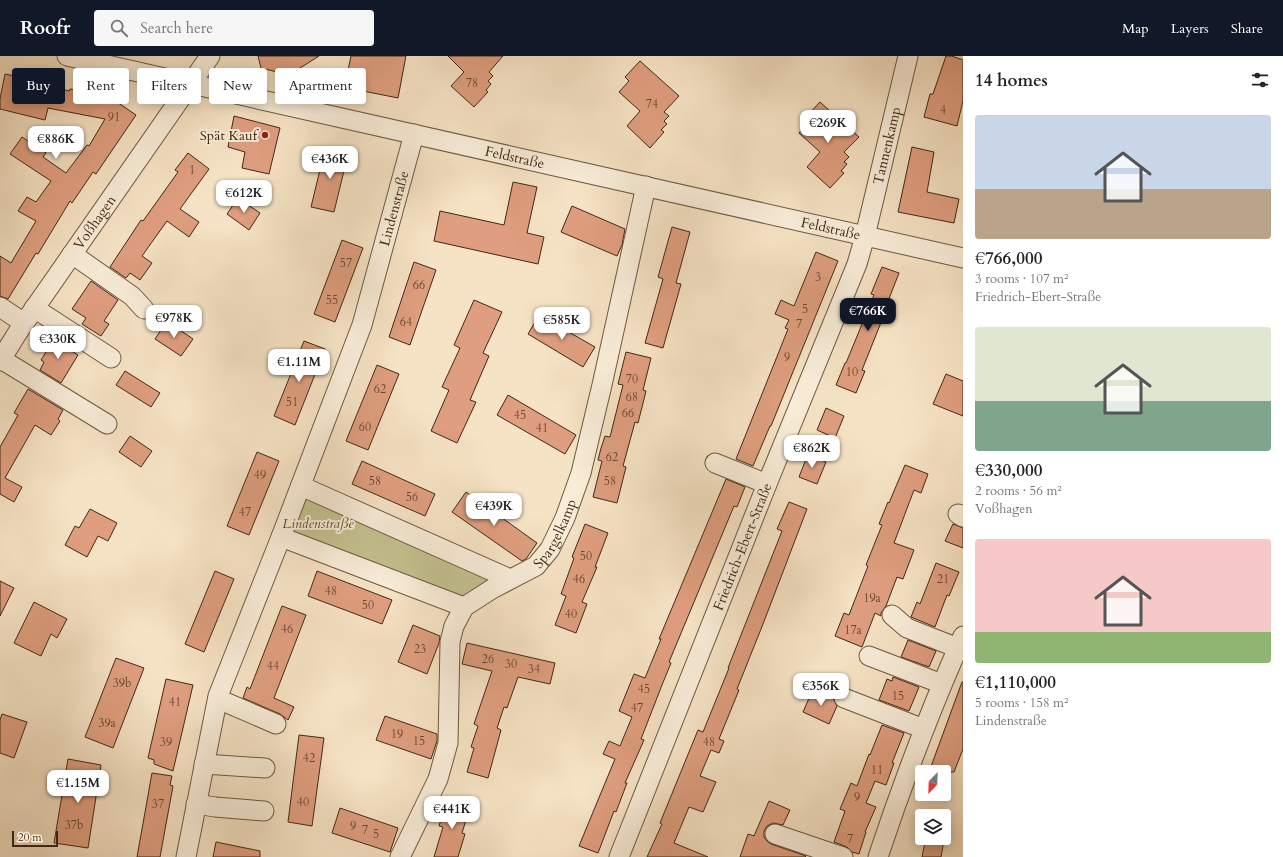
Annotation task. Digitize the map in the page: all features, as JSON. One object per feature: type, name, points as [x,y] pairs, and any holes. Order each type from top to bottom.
[{"type":"street","name":"Feldstraße","points":[[67,56],[137,72]]},
{"type":"street","name":"Voßhagen","points":[[201,69],[210,56]]},
{"type":"street","name":"Tannenkamp","points":[[865,236],[908,56]]},
{"type":"street","name":"Feldstraße","points":[[201,86],[963,258]]},
{"type":"street","name":"Voßhagen","points":[[0,360],[176,104]]},
{"type":"street","name":"Lindenstraße","points":[[186,857],[218,699],[362,325],[414,134]]},
{"type":"street","name":"Spargelkamp","points":[[400,857],[438,779],[448,744],[450,642],[454,626],[464,607],[492,589],[536,566],[550,549],[565,518],[581,473],[646,186]]},
{"type":"street","name":"Friedrich-Ebert-Straße","points":[[619,857],[767,484],[857,264],[865,236]]},
{"type":"street","points":[[72,254],[132,296],[144,309]]},
{"type":"street","points":[[0,308],[29,316],[111,358]]},
{"type":"street","points":[[0,360],[106,424]]},
{"type":"street","points":[[715,463],[767,484]]},
{"type":"street","points":[[301,486],[510,579]]},
{"type":"street","points":[[281,537],[464,607]]},
{"type":"street","points":[[878,857],[924,729],[951,676],[960,642],[908,628],[892,615]]},
{"type":"street","points":[[869,656],[951,676]]},
{"type":"street","points":[[844,698],[924,729]]},
{"type":"street","points":[[218,699],[276,724]]},
{"type":"street","points":[[204,764],[265,768]]},
{"type":"street","points":[[196,804],[264,811]]},
{"type":"street","points":[[775,834],[843,857]]},
{"type":"green space","name":"Lindenstraße","points":[[301,486],[510,578],[464,607],[281,537]]},
{"type":"building","points":[[258,56],[319,56],[300,68],[275,68],[275,72],[267,70],[267,68],[261,68]]},
{"type":"building","points":[[351,56],[406,56],[398,98],[366,92],[366,68],[348,68]]},
{"type":"building","points":[[448,56],[503,56],[489,72],[493,76],[488,81],[491,84],[486,90],[488,92],[474,107],[451,86],[464,72]]},
{"type":"building","points":[[946,56],[952,56],[963,60],[963,101],[957,126],[924,117],[930,94],[933,94]]},
{"type":"building","points":[[640,61],[679,96],[664,112],[669,116],[664,121],[667,124],[661,130],[664,132],[650,148],[627,126],[640,111],[619,92],[629,81],[625,77]]},
{"type":"building","points":[[5,74],[12,75],[12,104],[65,104],[65,90],[69,91],[70,89],[73,90],[73,104],[120,104],[136,115],[96,174],[93,172],[72,203],[70,201],[38,254],[36,253],[8,299],[0,296],[0,256],[11,263],[36,221],[18,211],[27,197],[36,202],[51,181],[10,154],[22,137],[46,153],[43,157],[66,173],[87,145],[89,146],[105,119],[48,108],[45,120],[0,109],[0,99]]},
{"type":"building","points":[[820,102],[859,137],[844,152],[849,157],[844,162],[847,164],[841,171],[844,173],[830,188],[807,167],[820,152],[799,133],[809,122],[805,118]]},
{"type":"building","points":[[234,116],[280,128],[269,174],[242,168],[245,152],[228,147]]},
{"type":"building","points":[[912,147],[934,152],[927,192],[959,199],[954,223],[898,212]]},
{"type":"building","points":[[325,149],[348,154],[334,212],[311,207]]},
{"type":"building","points":[[188,153],[209,169],[180,209],[199,222],[189,237],[167,221],[142,256],[152,263],[140,280],[130,273],[126,278],[110,267],[141,220],[143,221],[178,172],[175,170]]},
{"type":"building","points":[[513,182],[537,187],[527,233],[544,237],[538,264],[434,241],[440,211],[504,225]]},
{"type":"building","points":[[238,198],[260,213],[249,230],[227,214]]},
{"type":"building","points":[[572,206],[625,229],[622,245],[617,256],[561,232]]},
{"type":"building","points":[[672,227],[690,232],[676,283],[681,284],[663,348],[645,343],[663,279],[658,277]]},
{"type":"building","points":[[342,240],[363,248],[335,322],[314,314]]},
{"type":"building","points":[[816,252],[838,261],[771,426],[753,466],[736,459],[788,329],[785,328],[789,320],[775,314],[781,300],[794,306]]},
{"type":"building","points":[[414,262],[436,270],[410,345],[389,337]]},
{"type":"building","points":[[882,267],[899,273],[862,370],[865,371],[856,393],[836,385],[874,295],[871,294]]},
{"type":"building","points":[[91,281],[118,300],[104,321],[109,324],[101,336],[82,324],[86,318],[72,309]]},
{"type":"building","points":[[474,300],[502,312],[483,353],[489,356],[470,400],[476,402],[457,443],[431,431],[449,390],[442,387],[460,348],[454,345]]},
{"type":"building","points":[[539,315],[595,347],[583,367],[528,334]]},
{"type":"building","points":[[167,321],[193,339],[181,356],[155,339]]},
{"type":"building","points":[[56,336],[72,346],[70,350],[78,355],[61,383],[40,370],[44,362],[41,360]]},
{"type":"building","points":[[304,341],[325,349],[295,425],[274,416]]},
{"type":"building","points":[[626,352],[651,358],[643,390],[646,391],[638,423],[635,422],[623,466],[626,467],[617,503],[593,497],[602,461],[598,460],[601,448],[605,436],[610,437],[623,385],[618,384]]},
{"type":"building","points":[[377,365],[399,374],[368,450],[346,441]]},
{"type":"building","points":[[125,371],[160,393],[151,407],[116,385]]},
{"type":"building","points":[[946,374],[963,381],[963,416],[933,404]]},
{"type":"building","points":[[28,389],[63,410],[58,419],[60,421],[51,435],[35,425],[5,478],[22,487],[14,502],[0,494],[0,447],[18,415],[14,413]]},
{"type":"building","points":[[508,395],[576,435],[565,454],[497,415]]},
{"type":"building","points":[[826,408],[844,416],[835,438],[817,430]]},
{"type":"building","points":[[130,436],[152,451],[141,467],[119,452]]},
{"type":"building","points":[[257,452],[279,461],[249,535],[227,526]]},
{"type":"building","points":[[808,454],[826,462],[817,484],[799,477]]},
{"type":"building","points":[[362,461],[435,494],[425,516],[352,484]]},
{"type":"building","points":[[905,465],[928,474],[921,493],[914,490],[894,543],[914,550],[903,579],[897,577],[881,616],[875,613],[862,647],[835,636],[844,613],[849,615],[868,566],[866,565],[882,525],[879,524]]},
{"type":"building","points":[[726,479],[745,487],[737,507],[734,506],[669,662],[671,663],[641,739],[644,740],[625,783],[627,783],[616,812],[614,811],[598,853],[579,846],[615,759],[603,754],[609,741],[620,746],[632,717],[619,711],[634,674],[645,678],[661,639],[659,639]]},
{"type":"building","points":[[466,492],[537,543],[526,559],[522,561],[452,512]]},
{"type":"building","points":[[789,502],[807,509],[719,739],[724,741],[719,753],[711,750],[700,776],[716,782],[703,812],[689,807],[674,843],[708,857],[647,857],[662,824],[660,823],[698,730],[703,732],[729,668],[782,531],[777,529]]},
{"type":"building","points":[[90,509],[117,523],[108,541],[98,536],[87,557],[65,545],[75,526],[79,528]]},
{"type":"building","points":[[585,524],[608,533],[595,567],[597,567],[582,602],[587,604],[576,633],[555,625],[566,596],[561,594],[574,558],[572,557]]},
{"type":"building","points":[[953,524],[963,528],[963,548],[945,541]]},
{"type":"building","points":[[936,563],[959,572],[949,596],[947,595],[935,627],[911,617],[917,602],[920,604]]},
{"type":"building","points":[[215,571],[234,579],[204,652],[185,644]]},
{"type":"building","points":[[317,571],[392,600],[382,624],[308,596]]},
{"type":"building","points":[[0,581],[14,588],[0,616]]},
{"type":"building","points":[[34,602],[67,619],[57,638],[51,634],[41,656],[14,643]]},
{"type":"building","points":[[282,606],[306,615],[274,698],[294,707],[288,720],[280,714],[243,698],[247,687],[250,689]]},
{"type":"building","points":[[413,625],[440,636],[439,643],[427,674],[398,662]]},
{"type":"building","points":[[908,640],[936,651],[929,667],[901,657]]},
{"type":"building","points":[[467,643],[555,663],[550,684],[518,677],[507,708],[504,707],[497,728],[501,730],[488,778],[467,772],[474,748],[471,747],[478,726],[474,724],[492,671],[462,664]]},
{"type":"building","points":[[116,658],[144,668],[113,748],[85,737]]},
{"type":"building","points":[[893,677],[919,687],[909,711],[879,700],[887,679],[892,681]]},
{"type":"building","points":[[166,679],[193,685],[173,771],[154,764],[154,760],[148,758]]},
{"type":"building","points":[[963,682],[963,749],[954,772],[951,772],[951,765],[932,765]]},
{"type":"building","points":[[813,689],[833,698],[837,706],[829,724],[803,712]]},
{"type":"building","points":[[2,714],[27,722],[14,758],[0,753],[0,720]]},
{"type":"building","points":[[385,716],[437,734],[437,741],[431,759],[376,740]]},
{"type":"building","points":[[882,725],[904,733],[892,763],[894,763],[886,785],[875,781],[866,803],[876,807],[865,832],[859,854],[852,852],[847,847],[834,842],[845,811],[840,809],[851,783],[857,786]]},
{"type":"building","points":[[299,735],[324,738],[312,826],[288,822]]},
{"type":"building","points":[[68,759],[101,765],[88,848],[54,843]]},
{"type":"building","points":[[152,773],[172,776],[170,785],[173,786],[160,857],[137,857]]},
{"type":"building","points":[[447,801],[470,807],[462,833],[465,834],[458,857],[434,857],[443,827],[439,826]]},
{"type":"building","points":[[769,801],[790,810],[783,825],[773,823],[767,826],[764,831],[764,837],[771,844],[806,856],[805,857],[740,857],[748,834],[754,836]]},
{"type":"building","points":[[340,808],[398,828],[390,852],[332,833]]},
{"type":"building","points":[[216,842],[260,851],[260,857],[213,857]]},
{"type":"building","points":[[925,845],[943,845],[941,857],[922,857]]},
{"type":"place","name":"Spät Kauf","points":[[265,135]]}]
